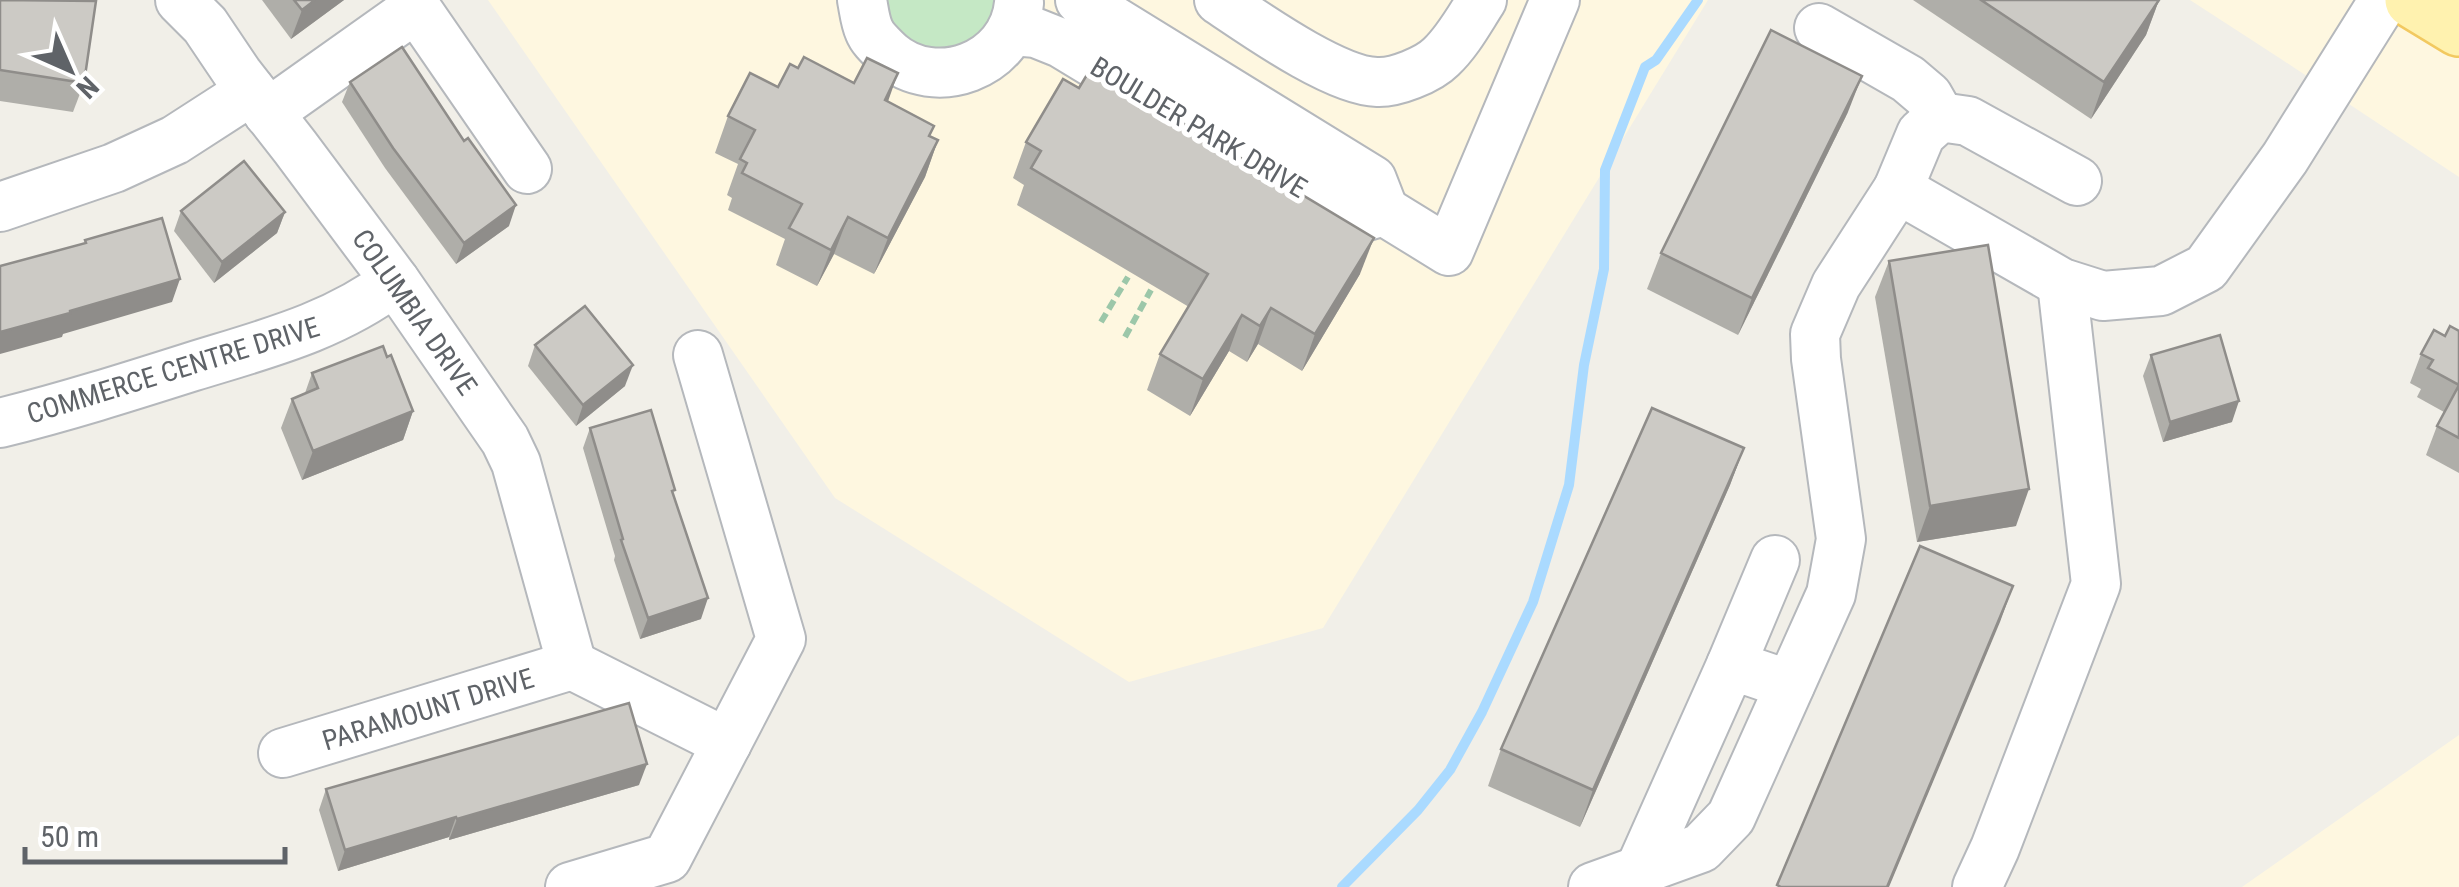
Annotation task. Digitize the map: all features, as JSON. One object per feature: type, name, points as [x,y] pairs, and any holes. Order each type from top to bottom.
[{"type":"main road","points":[[2414,0],[2459,28]]},
{"type":"street","name":"COLUMBIA DRIVE","points":[[180,0],[205,25],[394,281],[505,440],[516,463],[572,665]]},
{"type":"street","points":[[862,0],[870,33],[879,44],[899,62],[925,72],[952,73],[976,66],[995,52],[1015,16]]},
{"type":"street","name":"BOULDER PARK DRIVE","points":[[1080,0],[1372,180],[1384,211],[1448,251],[1555,0]]},
{"type":"street","points":[[1219,0],[1337,72],[1377,82],[1416,74],[1439,60],[1460,36],[1482,0]]},
{"type":"street","points":[[1898,189],[2062,283],[2103,296],[2161,291],[2206,268],[2285,158],[2384,0]]},
{"type":"street","points":[[0,207],[114,168],[260,102],[414,4],[527,169]]},
{"type":"street","name":"BOULDER PARK DRIVE","points":[[1015,16],[1036,33],[1060,43],[1353,220],[1384,211]]},
{"type":"street","points":[[1820,28],[1908,79],[1928,96],[1940,117]]},
{"type":"street","points":[[1594,887],[1701,848],[1731,816],[1831,594],[1841,539],[1815,334],[1836,285],[1898,189],[1921,134],[1940,117],[1968,121],[2076,181]]},
{"type":"street","name":"COMMERCE CENTRE DRIVE","points":[[0,423],[282,339],[337,318],[394,281]]},
{"type":"street","points":[[1976,887],[1995,848],[2096,584],[2062,283]]},
{"type":"street","points":[[570,887],[667,858],[781,639],[698,355]]},
{"type":"street","points":[[1640,871],[1775,560]]},
{"type":"street","points":[[572,665],[726,743]]},
{"type":"street","name":"PARAMOUNT DRIVE","points":[[283,753],[572,665]]},
{"type":"street","points":[[1732,665],[1790,685]]},
{"type":"path","points":[[1101,322],[1128,277]]},
{"type":"path","points":[[1125,336],[1152,290]]},
{"type":"shaded area","points":[[488,0],[1708,0],[1323,628],[1129,682],[835,498]]},
{"type":"shaded area","points":[[2190,0],[2459,0],[2459,177],[2281,59]]},
{"type":"shaded area","points":[[2459,735],[2459,887],[2242,887]]},
{"type":"green space","points":[[862,0],[1019,0],[1019,10],[925,72]]},
{"type":"building","points":[[0,0],[96,1],[84,83],[0,70]]},
{"type":"building","points":[[294,0],[315,0],[302,10]]},
{"type":"building","points":[[1981,0],[2159,0],[2104,82]]},
{"type":"building","points":[[1771,30],[1862,76],[1752,298],[1661,253]]},
{"type":"building","points":[[402,47],[464,141],[468,138],[516,205],[464,243],[393,148],[350,82]]},
{"type":"building","points":[[804,57],[854,83],[867,58],[898,73],[885,100],[934,126],[929,136],[938,140],[888,238],[848,217],[831,250],[789,228],[802,204],[742,173],[747,163],[740,159],[755,130],[728,116],[750,73],[778,87],[790,64],[798,68]]},
{"type":"building","points":[[1091,68],[1374,238],[1315,334],[1271,308],[1260,326],[1242,315],[1203,379],[1160,354],[1208,274],[1031,168],[1041,151],[1026,142],[1063,79],[1079,88]]},
{"type":"building","points":[[244,161],[285,212],[222,262],[181,211]]},
{"type":"building","points":[[162,218],[180,279],[0,332],[0,266]]},
{"type":"building","points":[[1988,245],[2029,489],[1930,506],[1889,261]]},
{"type":"building","points":[[585,306],[633,365],[583,405],[535,345]]},
{"type":"building","points":[[2450,326],[2459,331],[2459,385],[2428,368],[2433,360],[2421,354],[2434,330],[2445,336]]},
{"type":"building","points":[[2220,335],[2239,401],[2170,422],[2151,355]]},
{"type":"building","points":[[383,346],[387,357],[391,355],[413,411],[313,451],[292,399],[318,388],[312,373]]},
{"type":"building","points":[[2459,385],[2459,438],[2437,426]]},
{"type":"building","points":[[1652,408],[1744,448],[1593,790],[1501,749]]},
{"type":"building","points":[[651,410],[675,490],[672,491],[708,598],[648,618],[621,540],[590,428]]},
{"type":"building","points":[[1920,546],[2013,586],[1887,887],[1781,887],[1777,885]]},
{"type":"building","points":[[629,703],[647,764],[345,850],[326,789]]},
{"type":"waterway","points":[[1342,887],[1418,810],[1450,770],[1533,602],[1569,485],[1584,365],[1604,269],[1605,170],[1645,67],[1656,60],[1698,0]]}]
